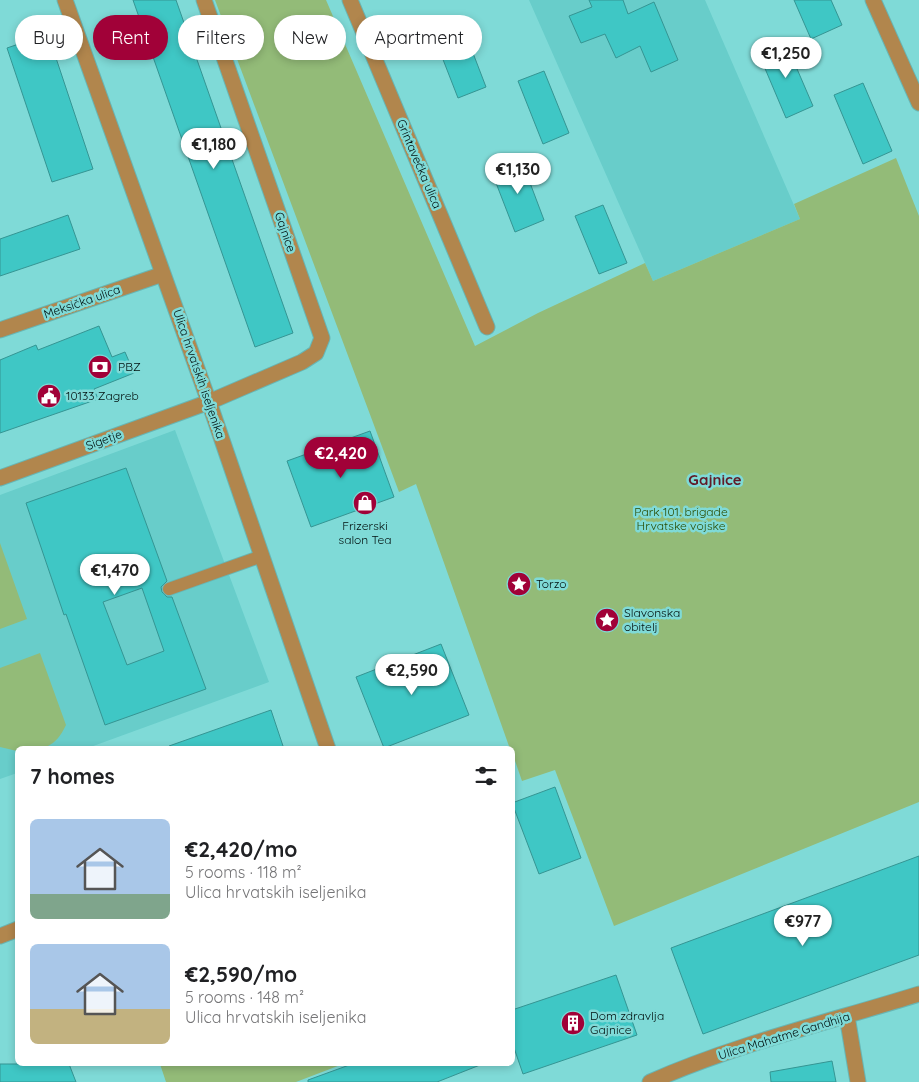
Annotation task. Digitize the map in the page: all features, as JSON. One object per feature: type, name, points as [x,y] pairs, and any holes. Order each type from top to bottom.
[{"type":"street","name":"Ulica hrvatskih iseljenika","points":[[65,0],[209,402],[327,746]]},
{"type":"street","name":"Gajnice","points":[[204,0],[322,338],[316,353],[302,362],[209,402]]},
{"type":"street","name":"Grintavečka ulica","points":[[350,0],[488,327]]},
{"type":"street","points":[[874,0],[919,103]]},
{"type":"street","name":"Meksička ulica","points":[[0,330],[163,274]]},
{"type":"street","name":"Sigetje","points":[[0,478],[209,402]]},
{"type":"street","points":[[0,936],[15,930]]},
{"type":"street","name":"Ulica Mahatme Gandhija","points":[[650,1082],[675,1071],[774,1038],[919,994]]},
{"type":"street","points":[[847,1016],[858,1082]]},
{"type":"lane","points":[[169,589],[262,556]]},
{"type":"shaded area","points":[[529,0],[705,0],[800,219],[653,281]]},
{"type":"shaded area","points":[[175,430],[269,682],[93,746],[15,746],[15,774],[0,779],[0,495]]},
{"type":"green space","name":"Park 101. brigade Hrvatske vojske","points":[[215,0],[326,0],[332,15],[274,15],[274,60],[346,60],[346,46],[475,346],[538,313],[645,263],[653,281],[800,219],[794,204],[896,158],[919,216],[919,802],[614,926],[555,770],[522,781],[515,761],[515,746],[509,746],[416,484],[399,492],[237,60],[264,60],[264,15],[221,15]]},
{"type":"green space","points":[[0,543],[27,619],[0,629]]},
{"type":"green space","points":[[40,653],[66,725],[62,733],[52,744],[47,746],[15,746],[15,751],[0,747],[0,668]]},
{"type":"green space","points":[[161,1066],[338,1066],[296,1082],[166,1082]]},
{"type":"building","points":[[133,0],[176,0],[181,15],[178,15],[178,60],[197,60],[293,333],[255,347],[154,60],[168,60],[168,15],[138,15]]},
{"type":"building","points":[[589,0],[623,0],[628,14],[654,2],[678,60],[651,72],[640,46],[616,58],[605,34],[581,43],[569,16],[592,7]]},
{"type":"building","points":[[794,0],[831,0],[842,25],[811,39]]},
{"type":"building","points":[[785,41],[813,106],[786,118],[758,52]]},
{"type":"building","points":[[15,45],[15,60],[57,60],[93,169],[52,182],[7,48]]},
{"type":"building","points":[[443,60],[476,60],[486,87],[458,98]]},
{"type":"building","points":[[544,71],[569,133],[543,144],[518,81]]},
{"type":"building","points":[[863,83],[892,151],[863,164],[834,95]]},
{"type":"building","points":[[521,159],[544,220],[515,232],[491,170]]},
{"type":"building","points":[[603,205],[627,263],[599,274],[575,216]]},
{"type":"building","points":[[68,215],[80,249],[0,276],[0,239]]},
{"type":"building","points":[[99,326],[112,357],[125,352],[134,373],[94,389],[98,399],[0,433],[0,360],[36,345],[38,350]]},
{"type":"building","points":[[370,431],[394,497],[311,527],[287,461]]},
{"type":"building","points":[[126,468],[167,581],[161,587],[162,592],[167,597],[172,597],[206,689],[105,725],[66,614],[64,615],[26,503]],"holes":[[[142,588],[164,651],[127,665],[103,602]]]},
{"type":"building","points":[[441,644],[469,715],[389,746],[383,746],[356,677]]},
{"type":"building","points":[[271,710],[283,746],[169,746]]},
{"type":"building","points":[[555,787],[581,858],[539,874],[515,811],[515,802]]},
{"type":"building","points":[[919,856],[919,955],[703,1034],[671,948]]},
{"type":"building","name":"Dom zdravlja Gajnice","points":[[616,975],[637,1035],[523,1074],[515,1051],[515,1009]]},
{"type":"building","points":[[832,1061],[836,1082],[771,1082],[770,1072]]},
{"type":"building","points":[[0,1064],[15,1064],[15,1066],[70,1066],[76,1082],[0,1082]]},
{"type":"building","points":[[346,1066],[477,1066],[437,1082],[308,1082],[308,1080]]},
{"type":"place","name":"PBZ","points":[[100,367]]},
{"type":"place","name":"10133 Zagreb","points":[[49,396]]},
{"type":"place","name":"Frizerski salon Tea","points":[[365,503]]},
{"type":"place","name":"Torzo","points":[[519,584]]},
{"type":"place","name":"Slavonska obitelj","points":[[607,620]]},
{"type":"place","name":"Dom zdravlja Gajnice","points":[[573,1023]]},
{"type":"district","name":"Gajnice","points":[[715,480]]}]
